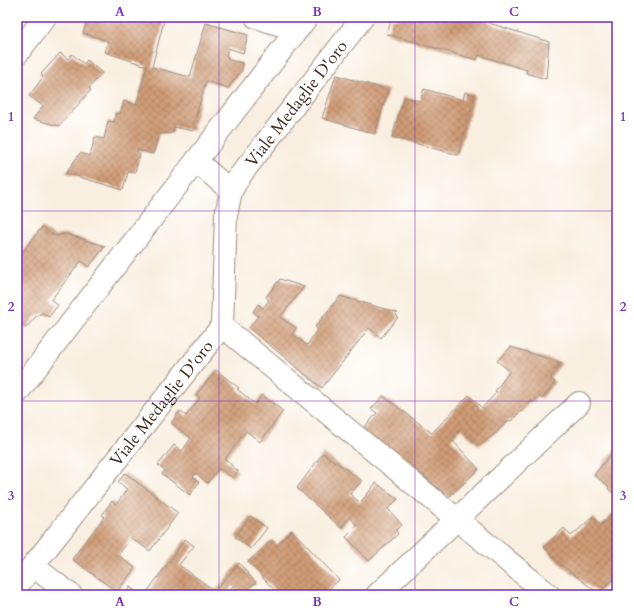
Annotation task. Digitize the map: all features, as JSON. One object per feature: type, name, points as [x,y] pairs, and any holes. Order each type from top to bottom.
[{"type":"street","points":[[17,54],[45,17]]},
{"type":"street","points":[[17,393],[302,24],[256,17]]},
{"type":"street","name":"Viale Medaglie D'oro","points":[[17,586],[222,326],[226,215],[230,191],[239,177],[364,17]]},
{"type":"street","points":[[196,161],[230,191]]},
{"type":"street","points":[[222,326],[549,595]]},
{"type":"street","points":[[377,595],[579,402]]},
{"type":"street","points":[[33,566],[71,595]]},
{"type":"building","points":[[17,17],[21,17],[19,28],[17,28]]},
{"type":"building","points":[[88,17],[165,17],[152,67],[190,77],[206,23],[248,35],[243,53],[228,48],[226,55],[229,60],[242,63],[242,70],[228,88],[206,81],[194,123],[194,131],[174,127],[173,133],[159,134],[153,154],[137,150],[136,152],[140,154],[135,172],[128,172],[123,190],[66,173],[80,153],[90,156],[95,137],[104,139],[108,121],[114,122],[116,113],[120,114],[124,101],[136,105],[147,66],[105,52],[108,41],[83,33]]},
{"type":"building","points":[[398,17],[490,17],[489,23],[549,42],[546,79],[526,73],[527,70],[479,55],[477,60],[387,34],[392,18],[397,19]]},
{"type":"building","points":[[60,53],[68,59],[72,54],[84,64],[87,60],[102,73],[89,88],[91,90],[59,126],[33,119],[43,106],[29,96],[43,77],[41,74]]},
{"type":"building","points":[[336,75],[388,90],[375,134],[322,118]]},
{"type":"building","points":[[424,89],[463,100],[465,92],[475,95],[458,155],[392,137],[404,97],[420,101]]},
{"type":"building","points":[[42,227],[54,236],[66,234],[105,246],[89,267],[81,261],[51,300],[58,305],[49,317],[43,313],[36,316],[26,328],[17,321],[17,259]]},
{"type":"building","points":[[280,279],[304,287],[280,317],[296,328],[292,334],[307,345],[318,329],[315,327],[340,296],[398,313],[396,315],[398,317],[381,338],[369,328],[322,388],[249,328],[258,316],[253,312],[258,304],[263,308],[269,300],[266,297]]},
{"type":"building","points":[[511,347],[562,363],[550,378],[555,382],[542,399],[539,396],[534,402],[531,401],[522,412],[521,411],[511,421],[509,420],[479,446],[461,429],[451,439],[479,469],[449,497],[421,474],[415,479],[361,431],[377,413],[371,409],[383,396],[432,433],[469,395],[482,408],[497,392],[495,391],[510,371],[497,361]]},
{"type":"building","points":[[216,370],[239,388],[237,389],[255,404],[262,395],[283,411],[260,442],[246,431],[225,459],[238,471],[233,478],[219,468],[207,483],[196,473],[193,477],[199,482],[190,495],[162,474],[165,470],[158,465],[174,445],[182,451],[191,438],[171,423],[180,411],[186,416],[200,398],[196,395]]},
{"type":"building","points":[[617,446],[617,496],[608,489],[609,487],[594,475]]},
{"type":"building","points":[[323,453],[362,481],[350,494],[360,503],[376,483],[398,499],[388,509],[402,525],[396,530],[398,534],[369,561],[346,537],[357,526],[350,517],[341,528],[297,488]]},
{"type":"building","points":[[125,473],[178,513],[150,551],[131,538],[118,555],[135,568],[117,592],[72,559],[104,517],[102,515],[112,501],[116,505],[127,489],[118,482]]},
{"type":"building","points":[[617,510],[617,576],[598,593],[559,563],[544,547],[564,528],[571,536],[593,517],[601,525]]},
{"type":"building","points":[[250,516],[267,528],[251,549],[235,537]]},
{"type":"building","points":[[292,530],[339,580],[322,595],[279,595],[248,562],[272,540],[277,545]]},
{"type":"building","points":[[185,539],[194,546],[179,565],[215,591],[213,595],[145,595]]},
{"type":"building","points":[[239,563],[256,583],[248,588],[255,595],[242,595],[233,586],[225,595],[218,595],[215,591]]},
{"type":"building","points":[[130,587],[140,595],[124,595]]}]
